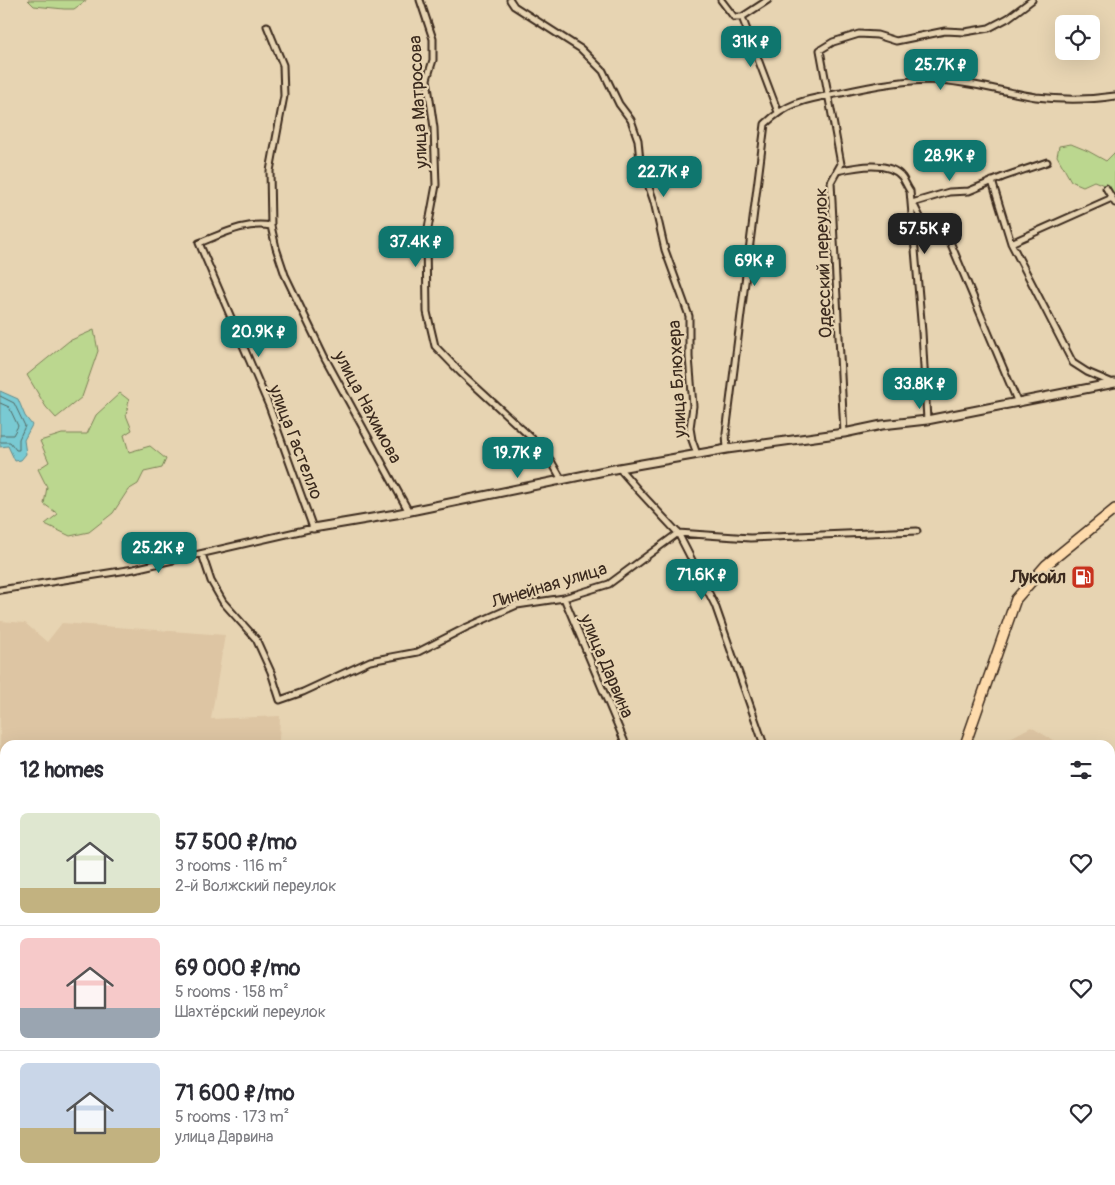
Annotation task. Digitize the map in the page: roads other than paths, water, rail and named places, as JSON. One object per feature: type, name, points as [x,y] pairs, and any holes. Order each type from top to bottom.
[{"type":"highway","points":[[967,740],[1016,599],[1046,565],[1115,509]]},
{"type":"street","name":"улица Матросова","points":[[420,0],[433,39],[433,60],[427,79],[434,128],[436,185],[426,239],[427,312],[436,346],[461,373],[537,443],[551,461],[562,480]]},
{"type":"street","name":"улица Блюхера","points":[[510,0],[514,6],[581,49],[603,71],[619,104],[631,120],[638,140],[640,161],[654,202],[664,250],[689,316],[689,357],[693,406],[690,428],[697,454]]},
{"type":"street","points":[[721,0],[734,17],[742,17],[768,0]]},
{"type":"street","name":"Одесский переулок","points":[[844,433],[832,182],[841,164],[830,95],[820,50],[833,42],[859,34],[877,35],[896,40],[945,31],[965,32],[989,28],[1008,18],[1032,0]]},
{"type":"street","points":[[742,17],[778,112]]},
{"type":"street","name":"улица Нахимова","points":[[267,26],[283,66],[284,96],[270,171],[271,226],[284,275],[325,358],[409,512]]},
{"type":"street","points":[[727,449],[726,433],[765,124],[778,112],[797,102],[872,86],[934,80],[976,84],[1036,97],[1092,100],[1115,96]]},
{"type":"street","points":[[912,203],[950,192],[969,191],[1047,162]]},
{"type":"street","points":[[837,171],[868,165],[887,168],[902,176],[910,191],[922,332],[927,420]]},
{"type":"street","points":[[992,181],[1011,243],[1073,363],[1087,372],[1114,383]]},
{"type":"street","points":[[1011,243],[1114,201],[1106,188]]},
{"type":"street","points":[[912,203],[923,223],[948,237],[1018,403]]},
{"type":"street","name":"улица Гастелло","points":[[271,226],[258,223],[235,229],[199,243],[269,406],[313,528]]},
{"type":"street","points":[[0,590],[134,569],[313,528],[409,512],[619,468],[727,449],[844,433],[882,425],[927,420],[1114,383]]},
{"type":"street","points":[[619,468],[678,533],[715,605],[762,740]]},
{"type":"street","points":[[678,533],[750,538],[917,531]]},
{"type":"street","name":"Линейная улица","points":[[202,554],[211,581],[224,602],[256,639],[271,672],[280,700],[303,692],[370,661],[418,652],[465,628],[518,605],[564,598],[609,584],[678,533]]},
{"type":"street","name":"улица Дарвина","points":[[564,598],[624,740]]},
{"type":"water","points":[[0,391],[18,399],[25,416],[32,425],[24,440],[26,454],[21,460],[15,461],[8,446],[0,447]]},
{"type":"place","name":"Лукойл","points":[[1083,577]]}]
